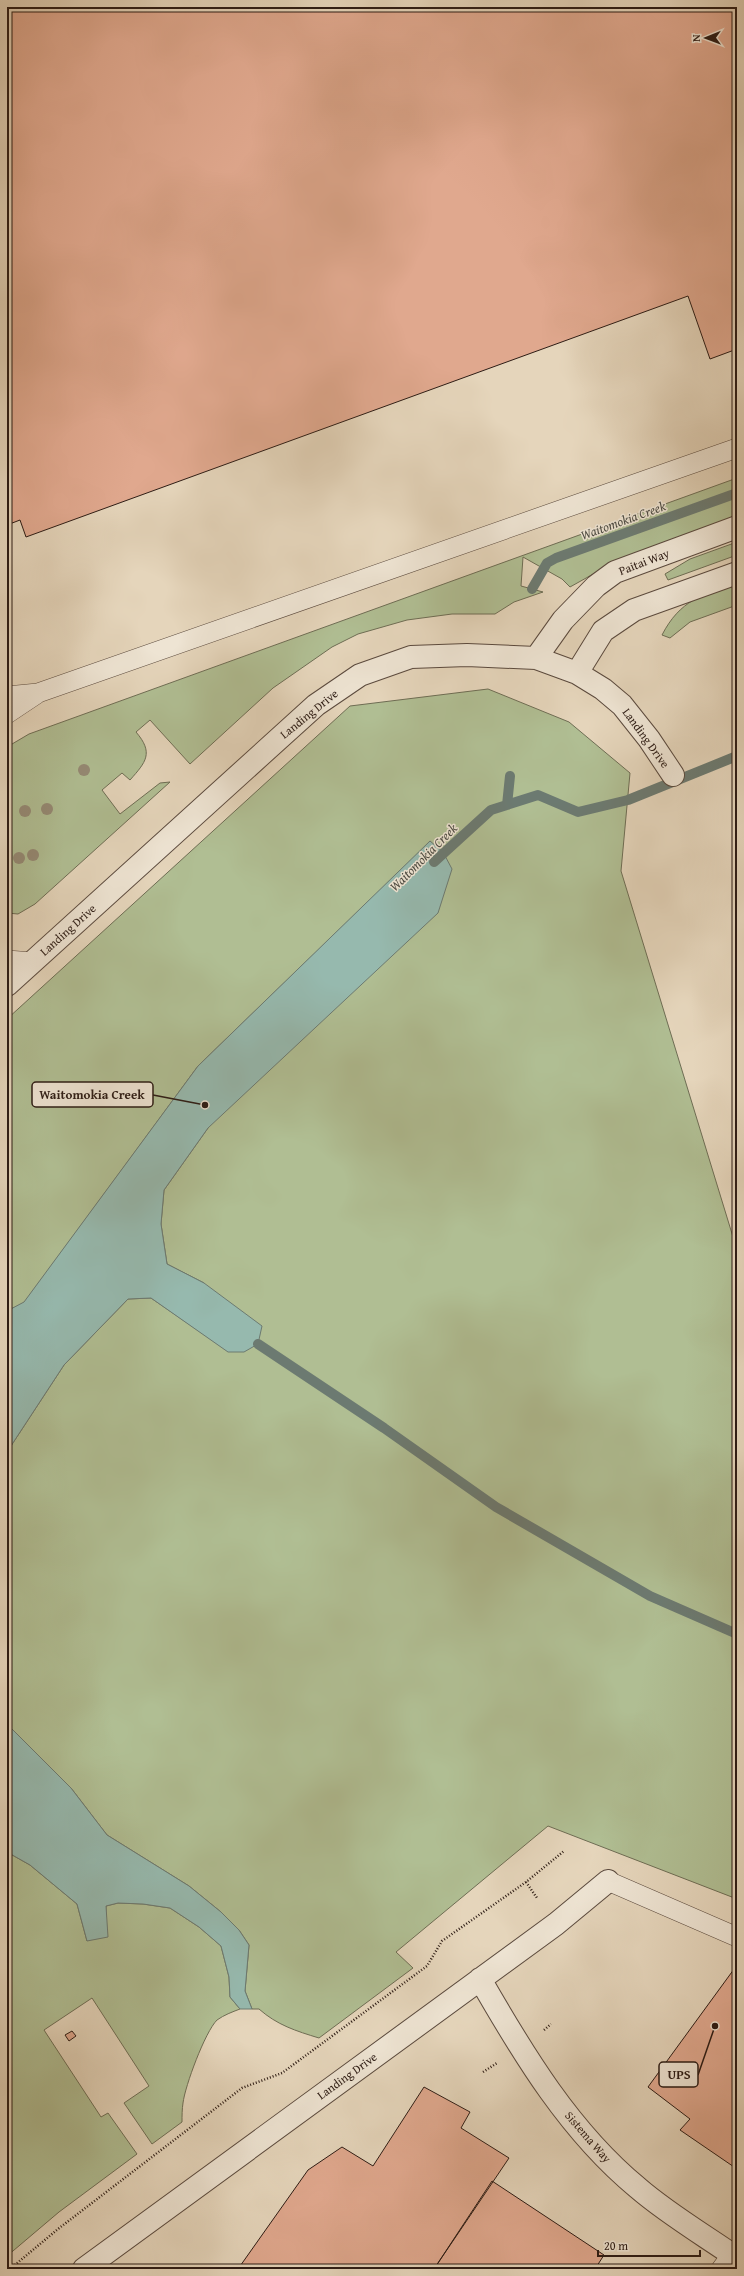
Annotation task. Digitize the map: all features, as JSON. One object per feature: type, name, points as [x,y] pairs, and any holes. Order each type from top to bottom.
[{"type":"street","name":"Paitai Way","points":[[536,658],[563,620],[596,586],[615,572],[737,527]]},
{"type":"street","points":[[577,672],[603,631],[634,610],[737,573]]},
{"type":"street","name":"Landing Drive","points":[[7,985],[316,705],[360,674],[411,657],[467,655],[536,658],[577,672],[603,689],[622,705],[649,739],[673,776]]},
{"type":"street","name":"Landing Drive","points":[[84,2269],[556,1924],[608,1880]]},
{"type":"street","name":"Sistema Way","points":[[480,1979],[519,2047],[570,2118],[602,2155],[638,2189],[730,2260]]},
{"type":"lane","points":[[7,696],[38,693],[737,448]]},
{"type":"lane","points":[[7,714],[38,693]]},
{"type":"lane","points":[[7,960],[33,962]]},
{"type":"lane","points":[[608,1880],[737,1937]]},
{"type":"path","points":[[10,2269],[58,2229],[242,2088],[282,2073],[427,1966],[442,1941],[526,1882],[564,1850]]},
{"type":"path","points":[[526,1882],[537,1898]]},
{"type":"path","points":[[483,2072],[499,2061]]},
{"type":"green space","points":[[737,478],[737,516],[622,558],[570,587],[562,579],[523,557],[521,586],[543,592],[514,602],[495,614],[452,614],[407,620],[358,634],[332,647],[273,688],[190,764],[150,720],[136,732],[142,739],[146,752],[146,757],[140,768],[130,780],[122,773],[102,790],[120,814],[160,783],[170,782],[35,904],[18,914],[7,913],[7,747],[29,734]]},
{"type":"green space","points":[[737,542],[737,555],[668,580],[665,574],[690,559]]},
{"type":"green space","points":[[737,582],[737,605],[690,622],[670,638],[662,635],[669,623],[684,606],[703,595]]},
{"type":"green space","points":[[488,689],[569,722],[630,773],[621,871],[737,1250],[737,1899],[548,1826],[396,1952],[413,1968],[319,2038],[280,2023],[259,2009],[252,2009],[245,1991],[249,1945],[239,1930],[221,1912],[189,1886],[107,1835],[71,1788],[7,1724],[7,1452],[64,1365],[128,1299],[151,1298],[228,1351],[204,1283],[167,1264],[161,1224],[164,1190],[208,1128],[431,841],[198,1066],[24,1303],[7,1311],[7,1019],[350,706]]},
{"type":"green space","points":[[7,1852],[30,1865],[77,1904],[87,1941],[106,1917],[106,1906],[118,1903],[143,1904],[170,1908],[199,1927],[221,1946],[229,1977],[230,1997],[240,2009],[220,2018],[212,2026],[201,2047],[187,2085],[182,2110],[182,2122],[152,2144],[124,2103],[149,2086],[92,1998],[44,2030],[101,2117],[108,2113],[137,2154],[59,2212],[7,2256]]},
{"type":"water","points":[[430,841],[443,852],[452,869],[438,913],[208,1128],[164,1190],[161,1224],[167,1264],[204,1283],[262,1326],[258,1344],[244,1352],[228,1352],[151,1298],[128,1299],[64,1365],[7,1452],[7,1311],[24,1302],[198,1066]]},
{"type":"water","points":[[7,1724],[71,1788],[107,1835],[189,1886],[221,1912],[239,1930],[249,1945],[245,1991],[252,2009],[240,2009],[230,1997],[229,1977],[221,1946],[199,1927],[170,1908],[143,1904],[118,1903],[106,1906],[108,1937],[87,1941],[77,1904],[30,1865],[7,1852]]},
{"type":"building","points":[[7,7],[737,7],[737,349],[710,359],[688,296],[26,537],[20,520],[7,525]]},
{"type":"building","points":[[737,1965],[737,2169],[680,2130],[690,2119],[648,2087]]},
{"type":"building","points":[[72,2031],[76,2036],[69,2041],[65,2035]]},
{"type":"building","points":[[424,2087],[470,2112],[461,2128],[509,2158],[434,2269],[238,2269],[308,2170],[342,2147],[373,2166]]},
{"type":"building","points":[[492,2181],[604,2255],[595,2269],[434,2269]]},
{"type":"waterway","name":"Waitomokia Creek","points":[[532,589],[547,563],[556,558],[737,493]]},
{"type":"waterway","name":"Waitomokia Creek","points":[[434,862],[491,810],[538,795],[578,812],[628,800],[737,756]]},
{"type":"waterway","name":"Waitomokia Creek","points":[[507,805],[510,776]]},
{"type":"waterway","points":[[258,1344],[384,1428],[496,1507],[650,1596],[737,1634]]},
{"type":"place","name":"Waitomokia Creek","points":[[205,1105]]},
{"type":"place","name":"UPS","points":[[715,2026]]}]
